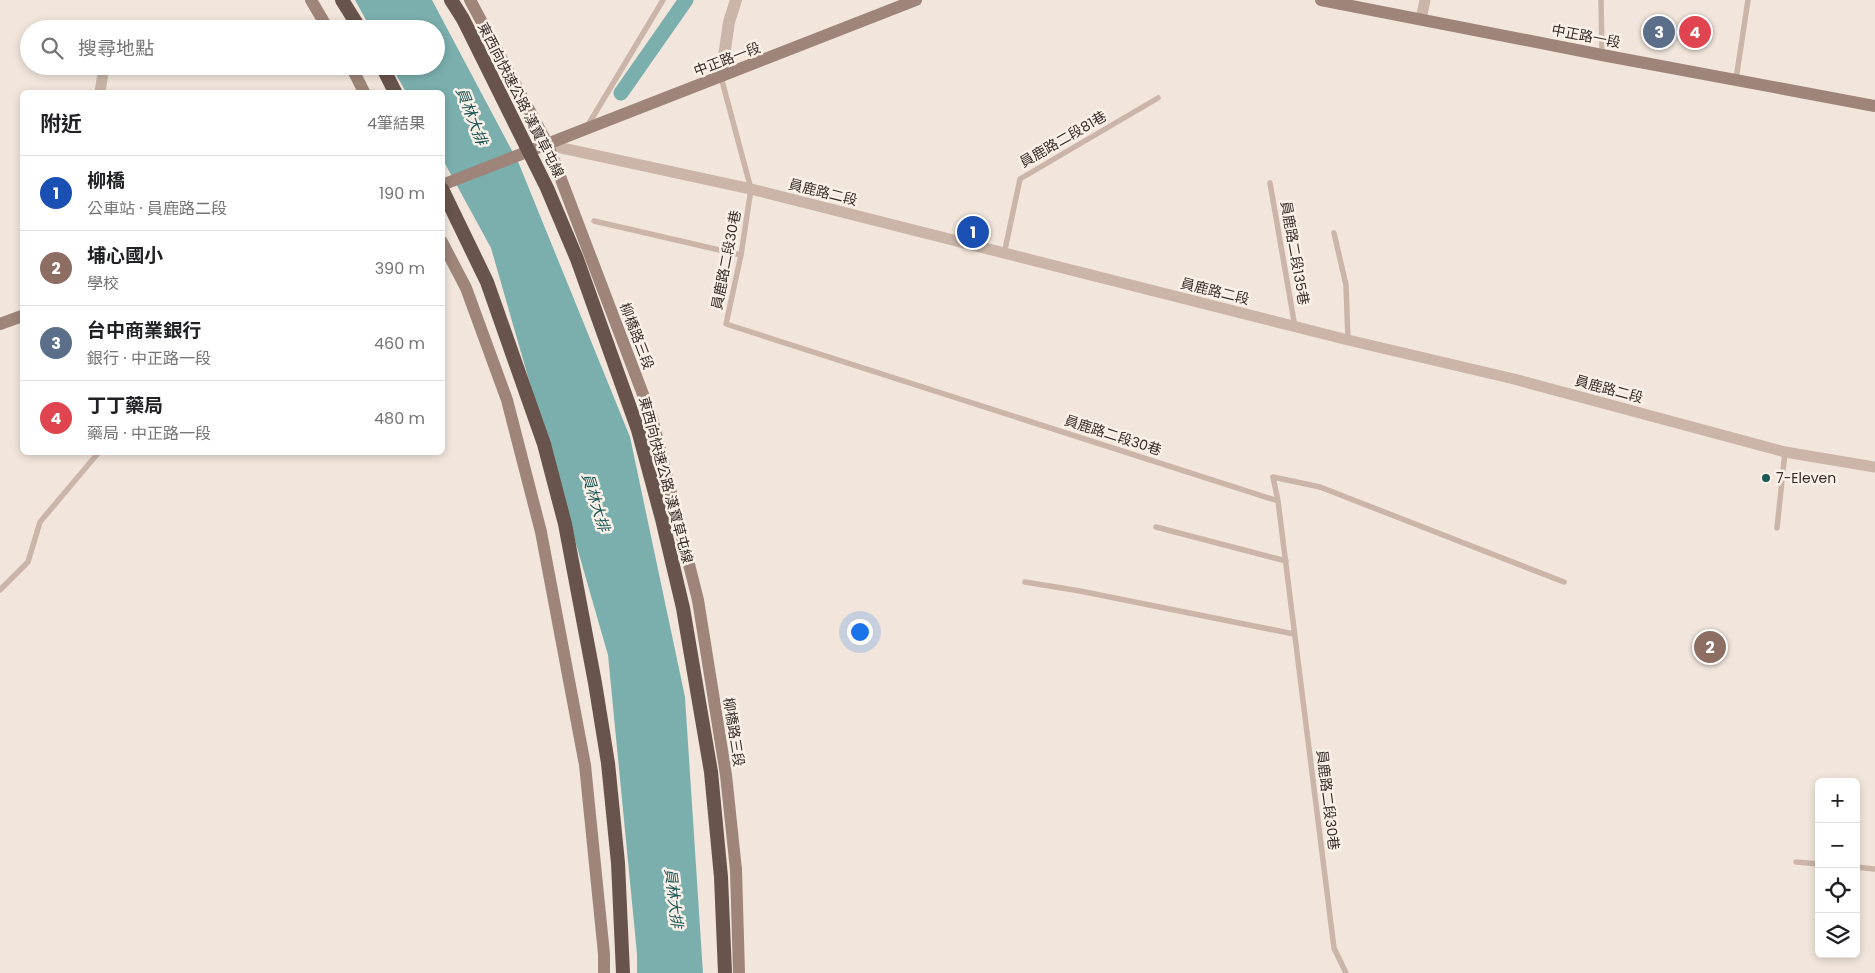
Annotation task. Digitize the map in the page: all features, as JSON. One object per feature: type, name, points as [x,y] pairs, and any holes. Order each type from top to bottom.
[{"type":"highway","points":[[342,0],[354,20]]},
{"type":"highway","name":"東西向快速公路 漢寶草屯線","points":[[451,0],[463,19],[547,188],[577,259],[638,430],[683,608],[711,772],[721,877],[725,973]]},
{"type":"highway","points":[[386,75],[394,90]]},
{"type":"highway","points":[[445,185],[487,282],[544,444],[566,524],[608,763],[618,863],[623,973]]},
{"type":"main road","points":[[311,0],[323,20]]},
{"type":"main road","name":"柳橋路三段","points":[[470,0],[548,145],[652,418],[698,600],[726,775],[735,860],[739,973]]},
{"type":"main road","name":"中正路一段","points":[[1321,0],[1875,106]]},
{"type":"main road","name":"中正路一段","points":[[445,185],[909,1]]},
{"type":"main road","points":[[356,75],[363,90]]},
{"type":"main road","points":[[445,248],[466,288],[507,400],[541,532],[584,765],[601,926],[604,973]]},
{"type":"main road","points":[[0,324],[20,317]]},
{"type":"street","points":[[721,77],[729,22],[736,0]]},
{"type":"street","points":[[1421,19],[1424,0]]},
{"type":"street","points":[[100,90],[103,75]]},
{"type":"street","name":"員鹿路二段","points":[[548,145],[751,189],[1348,340],[1514,379],[1784,452],[1875,467]]},
{"type":"lane","points":[[586,129],[663,0]]},
{"type":"lane","points":[[1601,0],[1602,55]]},
{"type":"lane","points":[[1736,79],[1748,0]]},
{"type":"lane","name":"員鹿路二段30巷","points":[[721,77],[751,189],[741,255],[726,324],[1278,501],[1334,948],[1346,973]]},
{"type":"lane","name":"員鹿路二段81巷","points":[[1004,254],[1020,179],[1158,98]]},
{"type":"lane","name":"員鹿路二段135巷","points":[[1270,183],[1296,327]]},
{"type":"lane","points":[[594,221],[741,255]]},
{"type":"lane","points":[[1334,232],[1346,285],[1348,340]]},
{"type":"lane","points":[[1777,528],[1784,452]]},
{"type":"lane","points":[[0,590],[28,562],[40,522],[96,455]]},
{"type":"lane","points":[[1278,501],[1273,477],[1320,487],[1564,582]]},
{"type":"lane","points":[[1156,527],[1286,561]]},
{"type":"lane","points":[[1025,582],[1080,591],[1294,634]]},
{"type":"lane","points":[[1796,862],[1815,864]]},
{"type":"lane","points":[[1860,867],[1875,869]]},
{"type":"water","points":[[355,0],[432,0],[443,20],[366,20]]},
{"type":"water","name":"員林大排","points":[[445,25],[519,164],[630,437],[685,697],[703,973],[637,973],[637,954],[608,655],[491,248],[445,164],[445,90],[405,90],[396,75],[445,75]]},
{"type":"waterway","points":[[621,93],[686,0]]},
{"type":"place","name":"台中商業銀行","points":[[1659,32]]},
{"type":"place","name":"丁丁藥局","points":[[1695,32]]},
{"type":"place","name":"柳橋","points":[[973,232]]},
{"type":"place","name":"7-Eleven","points":[[1766,478]]},
{"type":"place","name":"埔心國小","points":[[1710,647]]}]
